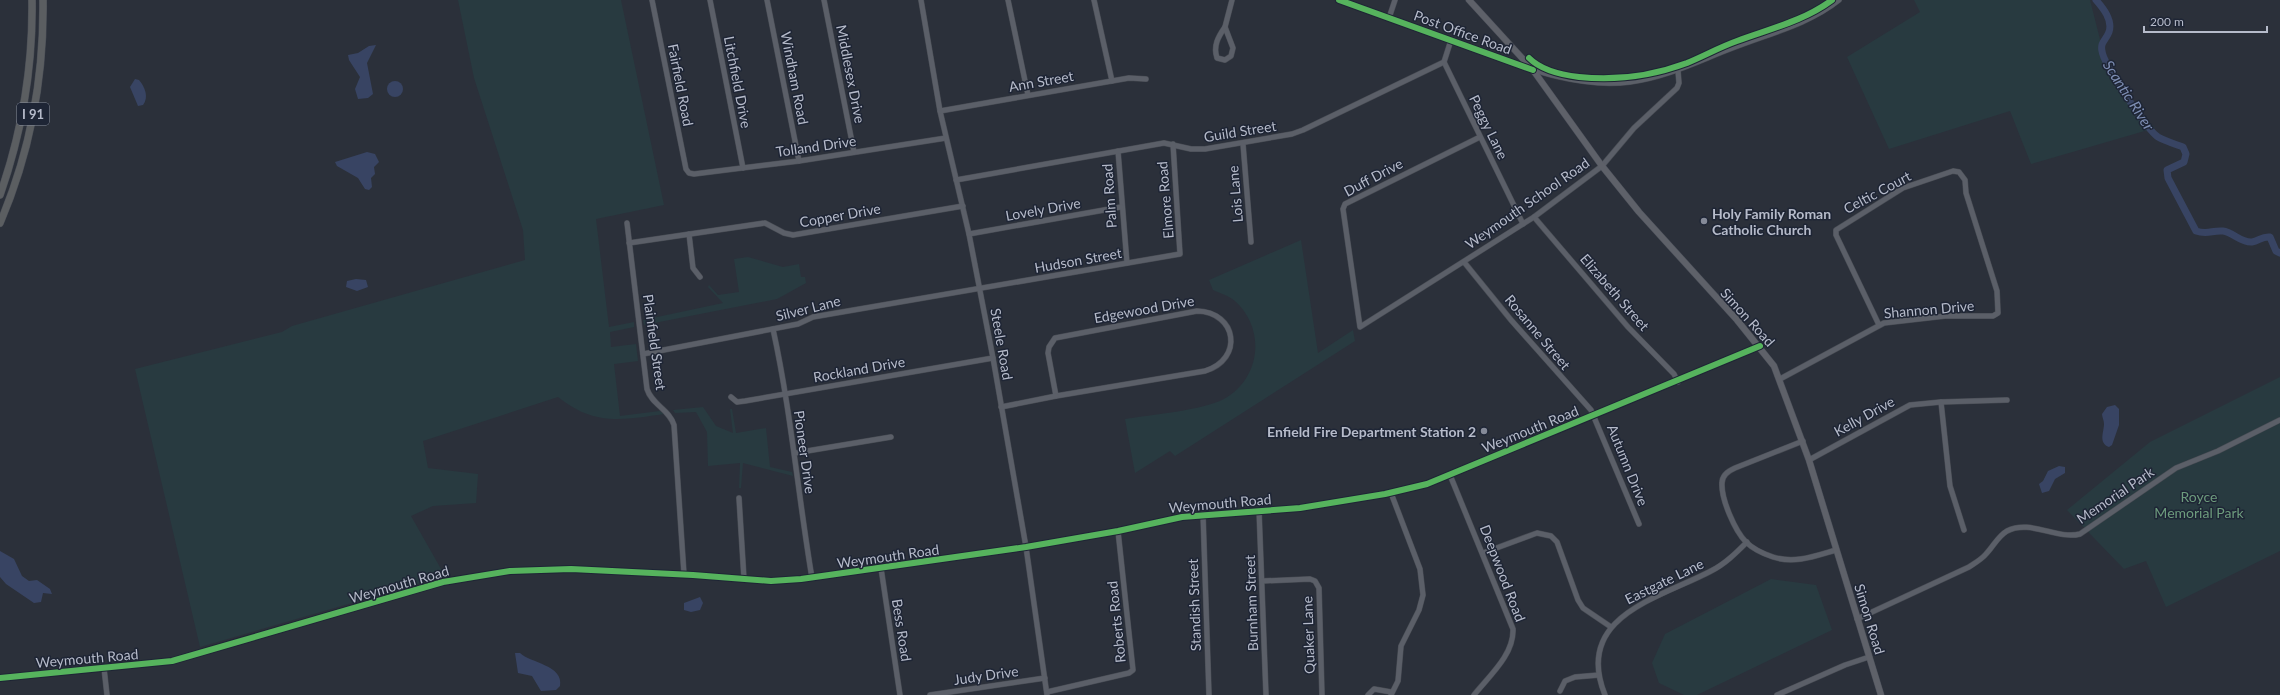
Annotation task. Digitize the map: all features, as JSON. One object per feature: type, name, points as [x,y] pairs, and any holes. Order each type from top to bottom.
[{"type":"highway","name":"I 91","points":[[0,195],[14,149],[25,102],[31,52],[32,0]]},
{"type":"highway","name":"I 91","points":[[0,224],[19,171],[32,118],[40,67],[43,0]]},
{"type":"main road","name":"Simon Road","points":[[1469,0],[1533,70],[1602,166],[1657,234],[1760,346],[1780,379],[1809,460],[1881,695]]},
{"type":"street","name":"Fairfield Road","points":[[652,0],[682,154],[686,169],[689,173]]},
{"type":"street","name":"Litchfield Drive","points":[[710,0],[743,168]]},
{"type":"street","name":"Windham Road","points":[[767,0],[799,161]]},
{"type":"street","name":"Middlesex Drive","points":[[824,0],[854,152]]},
{"type":"street","name":"Steele Road","points":[[921,0],[940,112],[963,206],[993,358],[1026,546],[1047,693]]},
{"type":"street","points":[[1008,0],[1028,95]]},
{"type":"street","points":[[1094,0],[1112,81]]},
{"type":"street","points":[[1225,27],[1233,48],[1231,56],[1226,60],[1217,58],[1215,49],[1218,37],[1225,27],[1232,0]]},
{"type":"street","name":"Post Office Road","points":[[1339,0],[1533,70],[1569,80],[1601,83],[1640,80],[1678,71],[1730,49],[1802,23],[1839,0]]},
{"type":"street","points":[[1389,18],[1395,0]]},
{"type":"street","points":[[1444,62],[1451,40]]},
{"type":"street","name":"Peggy Lane","points":[[1444,62],[1523,224]]},
{"type":"street","name":"Guild Street","points":[[956,180],[1164,143],[1191,149],[1205,150],[1243,144],[1303,130],[1444,62]]},
{"type":"street","name":"Weymouth School Road","points":[[1360,328],[1534,217],[1602,166],[1634,128],[1677,88],[1680,83],[1678,71]]},
{"type":"street","name":"Ann Street","points":[[940,112],[1129,78],[1146,79]]},
{"type":"street","name":"Duff Drive","points":[[1360,328],[1343,209],[1345,204],[1480,137]]},
{"type":"street","name":"Tolland Drive","points":[[689,173],[799,161],[946,138]]},
{"type":"street","name":"Elmore Road","points":[[1173,144],[1180,254]]},
{"type":"street","name":"Lois Lane","points":[[1243,144],[1251,242]]},
{"type":"street","name":"Palm Road","points":[[1118,151],[1121,207],[1127,263]]},
{"type":"street","name":"Celtic Court","points":[[1879,325],[1836,235],[1836,230],[1903,188],[1953,171],[1959,172],[1965,180],[1966,193],[1997,291],[1998,313]]},
{"type":"street","name":"Copper Drive","points":[[629,243],[765,223],[793,236],[963,206]]},
{"type":"street","name":"Lovely Drive","points":[[969,234],[1121,207]]},
{"type":"street","name":"Elizabeth Street","points":[[1534,217],[1628,327],[1674,374],[1678,382]]},
{"type":"street","name":"Plainfield Street","points":[[627,223],[642,354],[649,395],[667,411],[674,425],[684,574]]},
{"type":"street","points":[[689,234],[693,268],[700,277]]},
{"type":"street","name":"Hudson Street","points":[[980,289],[1180,254]]},
{"type":"street","name":"Rosanne Street","points":[[1464,262],[1594,416]]},
{"type":"street","name":"Silver Lane","points":[[642,354],[798,324],[813,317],[976,288],[980,289]]},
{"type":"street","name":"Edgewood Drive","points":[[1001,407],[1213,368],[1224,360],[1230,350],[1228,329],[1219,317],[1209,311],[1197,311],[1059,336],[1051,344],[1048,353],[1056,396]]},
{"type":"street","name":"Shannon Drive","points":[[1780,379],[1879,325],[1945,316],[1992,316],[1998,313]]},
{"type":"street","name":"Pioneer Drive","points":[[773,329],[794,453],[799,499],[812,578]]},
{"type":"street","name":"Weymouth Road","points":[[0,678],[172,661],[443,582],[490,574],[540,569],[684,574],[771,581],[812,578],[1118,531],[1164,520],[1203,514],[1300,508],[1391,492],[1420,486],[1450,475],[1678,382],[1760,346]]},
{"type":"street","name":"Rockland Drive","points":[[731,397],[737,402],[993,358]]},
{"type":"street","name":"Kelly Drive","points":[[1809,460],[1910,405],[1940,402],[2007,400]]},
{"type":"street","points":[[1940,402],[1950,486],[1964,530]]},
{"type":"street","name":"Autumn Drive","points":[[1594,416],[1639,524]]},
{"type":"street","name":"Memorial Park","points":[[1857,620],[1969,567],[1986,555],[2007,531],[2018,528],[2031,528],[2067,536],[2080,534],[2176,468],[2218,451],[2280,420]]},
{"type":"street","points":[[794,453],[891,436]]},
{"type":"street","points":[[1803,442],[1730,470],[1723,478],[1722,488],[1730,514],[1738,531],[1747,542],[1759,551],[1773,557],[1791,560],[1806,559],[1836,550]]},
{"type":"street","name":"Deepwood Road","points":[[1450,475],[1511,624],[1513,636],[1506,656],[1474,695]]},
{"type":"street","points":[[1368,695],[1374,688],[1391,694],[1398,681],[1402,646],[1419,610],[1423,595],[1420,569],[1391,492]]},
{"type":"street","points":[[739,498],[744,579]]},
{"type":"street","name":"Burnham Street","points":[[1259,510],[1266,695]]},
{"type":"street","name":"Standish Street","points":[[1203,514],[1209,695]]},
{"type":"street","name":"Roberts Road","points":[[1047,693],[1129,673],[1133,670],[1118,531]]},
{"type":"street","points":[[1483,553],[1537,533],[1551,536],[1557,542],[1578,600],[1583,608],[1610,627]]},
{"type":"street","name":"Eastgate Lane","points":[[1605,695],[1599,675],[1601,650],[1610,627],[1631,609],[1722,566],[1747,542]]},
{"type":"street","name":"Bess Road","points":[[881,568],[900,695]]},
{"type":"street","name":"Quaker Lane","points":[[1262,581],[1310,579],[1317,583],[1319,588],[1322,695]]},
{"type":"street","points":[[1776,695],[1845,664],[1869,657]]},
{"type":"street","points":[[104,668],[107,695]]},
{"type":"street","points":[[1560,691],[1564,681],[1574,677],[1599,675]]},
{"type":"street","name":"Judy Drive","points":[[930,695],[1045,678]]},
{"type":"green space","points":[[458,0],[621,0],[664,205],[596,219],[609,327],[634,322],[634,327],[610,332],[611,347],[636,344],[638,361],[614,364],[620,416],[660,411],[664,414],[621,419],[596,417],[584,413],[558,397],[423,441],[428,468],[478,474],[476,503],[433,506],[411,516],[445,576],[200,647],[135,369],[282,332],[292,326],[525,260],[523,230],[474,78]]},
{"type":"green space","points":[[1914,0],[2090,0],[2105,59],[2115,81],[2126,88],[2132,103],[2155,128],[2031,164],[2010,111],[1889,149],[1847,57],[1920,12]]},
{"type":"green space","points":[[1301,240],[1318,353],[1353,330],[1355,341],[1175,456],[1170,451],[1135,473],[1125,419],[1162,414],[1215,403],[1224,399],[1236,390],[1246,379],[1252,366],[1255,353],[1255,339],[1252,325],[1245,312],[1235,301],[1213,290],[1209,280]]},
{"type":"green space","points":[[748,257],[783,267],[799,264],[801,277],[805,277],[806,283],[777,299],[644,325],[643,320],[723,303],[708,287],[709,285],[718,295],[739,292],[734,259]]},
{"type":"green space","name":"Royce Memorial Park","points":[[2280,377],[2280,551],[2166,607],[2146,561],[2124,569],[2067,510],[2150,442]]},
{"type":"green space","points":[[703,407],[716,426],[733,433],[730,409],[732,409],[736,433],[766,428],[770,467],[792,472],[793,476],[743,463],[741,488],[739,488],[740,463],[708,466],[707,432],[696,412],[675,413],[673,410]]},
{"type":"green space","points":[[1771,579],[1816,585],[1832,630],[1697,695],[1684,695],[1659,683],[1652,663],[1665,634]]},
{"type":"water","points":[[376,45],[367,63],[373,94],[368,98],[358,99],[355,89],[360,77],[349,60],[348,55],[358,53],[369,46]]},
{"type":"water","points":[[135,79],[139,80],[146,92],[146,99],[143,105],[138,106],[130,87]]},
{"type":"water","points":[[392,81],[398,81],[403,86],[401,95],[398,97],[392,97],[387,92],[387,86]]},
{"type":"water","points":[[367,152],[375,154],[379,162],[374,167],[375,174],[371,178],[372,187],[369,190],[365,189],[358,178],[337,166],[335,162]]},
{"type":"water","points":[[356,279],[366,280],[368,287],[357,291],[346,287],[347,281]]},
{"type":"water","points":[[2115,405],[2119,409],[2119,425],[2112,445],[2109,447],[2104,443],[2102,437],[2104,424],[2102,414],[2107,407]]},
{"type":"water","points":[[2059,466],[2065,467],[2065,473],[2055,479],[2049,491],[2042,493],[2039,484],[2043,481],[2048,471]]},
{"type":"water","points":[[0,551],[14,559],[22,576],[29,581],[37,580],[50,589],[52,594],[43,593],[41,602],[34,603],[6,584],[0,577]]},
{"type":"water","points":[[700,597],[703,603],[700,610],[691,612],[684,610],[684,603]]},
{"type":"water","points":[[515,653],[520,653],[552,669],[557,673],[560,679],[560,686],[556,690],[541,691],[532,676],[518,673]]},
{"type":"waterway","name":"Scantic River","points":[[2096,0],[2107,14],[2110,23],[2109,32],[2103,43],[2102,51],[2104,58],[2117,82],[2152,132],[2158,137],[2183,147],[2186,154],[2184,162],[2167,170],[2168,178],[2196,231],[2204,233],[2223,231],[2248,242],[2270,237],[2276,251],[2280,253]]},
{"type":"cycle path","points":[[1339,0],[1533,70]]},
{"type":"cycle path","points":[[1529,58],[1546,69],[1559,74],[1573,76],[1620,78],[1647,74],[1687,63],[1731,43],[1786,24],[1810,14],[1832,0]]},
{"type":"cycle path","points":[[0,678],[172,661],[443,582],[510,571],[571,569],[693,575],[771,581],[801,579],[1026,547],[1118,531],[1182,517],[1300,508],[1385,494],[1427,484],[1760,346]]},
{"type":"place","name":"Holy Family Roman Catholic Church","points":[[1704,221]]},
{"type":"place","name":"Enfield Fire Department Station 2","points":[[1484,431]]}]
